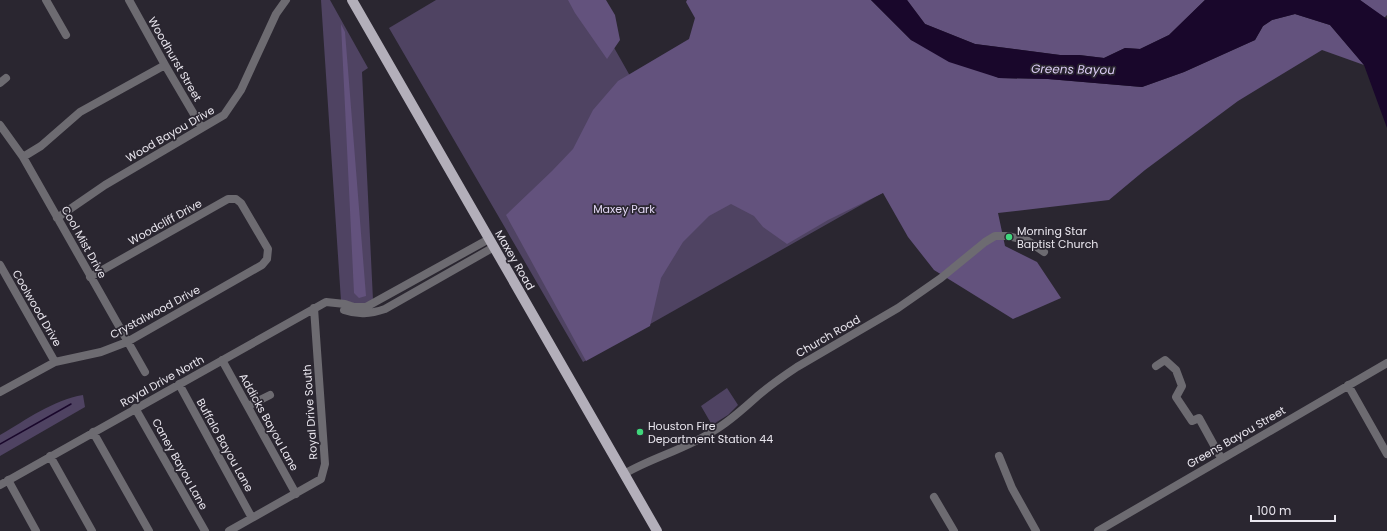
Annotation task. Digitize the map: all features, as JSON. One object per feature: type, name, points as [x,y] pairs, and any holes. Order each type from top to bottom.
[{"type":"main road","name":"Maxey Road","points":[[352,0],[657,531]]},
{"type":"street","points":[[46,0],[66,35]]},
{"type":"street","name":"Woodhurst Street","points":[[129,0],[202,128]]},
{"type":"street","name":"Wood Bayou Drive","points":[[58,218],[105,185],[224,114],[241,90],[276,14],[286,0]]},
{"type":"street","points":[[23,157],[40,146],[80,112],[165,65]]},
{"type":"street","name":"Cool Mist Drive","points":[[0,125],[23,157],[145,372]]},
{"type":"street","name":"Woodcliff Drive","points":[[90,276],[228,199],[236,199],[242,203],[248,213]]},
{"type":"street","name":"Crystalwood Drive","points":[[0,392],[55,362],[101,352],[127,342],[262,265],[267,259],[268,249],[248,213]]},
{"type":"street","name":"Church Road","points":[[624,474],[648,461],[699,440],[716,430],[797,366],[898,308],[941,278],[985,242],[995,236],[1008,236],[1028,241],[1044,252]]},
{"type":"street","points":[[337,304],[342,309],[357,314],[374,313],[436,280],[492,243]]},
{"type":"street","name":"Royal Drive North","points":[[0,485],[326,302],[360,308],[366,307],[431,271],[492,243]]},
{"type":"street","name":"Coolwood Drive","points":[[0,265],[55,362]]},
{"type":"street","points":[[431,271],[436,280]]},
{"type":"street","name":"Royal Drive South","points":[[228,531],[321,479],[325,464],[314,308]]},
{"type":"street","name":"Addicks Bayou Lane","points":[[222,360],[296,494]]},
{"type":"street","points":[[1156,366],[1165,360],[1176,370],[1182,386],[1176,397],[1192,421],[1199,418],[1221,458]]},
{"type":"street","name":"Greens Bayou Street","points":[[1098,531],[1221,458],[1387,363]]},
{"type":"street","name":"Buffalo Bayou Lane","points":[[179,384],[252,518]]},
{"type":"street","points":[[1348,386],[1387,454]]},
{"type":"street","points":[[248,406],[270,395]]},
{"type":"street","name":"Caney Bayou Lane","points":[[135,408],[205,531]]},
{"type":"street","points":[[93,432],[149,531]]},
{"type":"street","points":[[50,456],[92,531]]},
{"type":"street","points":[[999,456],[1012,488],[1036,531]]},
{"type":"street","points":[[8,480],[36,531]]},
{"type":"street","points":[[934,497],[954,531]]},
{"type":"green space","points":[[321,0],[330,0],[368,68],[362,72],[373,300],[365,305],[341,301]]},
{"type":"green space","name":"Maxey Park","points":[[436,0],[587,0],[642,97],[945,70],[1061,92],[583,362],[389,28]]},
{"type":"green space","points":[[568,0],[606,0],[615,15],[620,40],[607,59],[575,13]]},
{"type":"green space","name":"Maxey Park","points":[[687,0],[871,0],[911,40],[999,78],[1048,79],[1142,87],[1184,72],[1255,40],[1263,26],[1272,20],[1295,14],[1330,25],[1364,65],[1322,50],[1238,101],[1145,170],[1109,200],[998,213],[1005,246],[1037,262],[1061,298],[1013,319],[934,270],[908,237],[883,193],[828,220],[787,244],[763,227],[754,216],[731,204],[709,216],[683,242],[661,278],[650,326],[586,361],[506,215],[573,149],[593,110],[618,81],[689,39],[695,18],[686,2]]},
{"type":"green space","points":[[907,0],[1205,0],[1169,35],[1140,49],[1125,48],[1104,58],[1079,55],[1060,55],[975,44],[925,24]]},
{"type":"green space","points":[[1360,0],[1387,0],[1387,15],[1384,18]]},
{"type":"green space","points":[[341,24],[345,32],[366,296],[359,298],[354,293]]},
{"type":"green space","points":[[727,388],[738,405],[728,415],[712,425],[701,406]]},
{"type":"green space","points":[[83,395],[85,407],[0,456],[0,435],[50,406],[61,401]]},
{"type":"water","name":"Greens Bayou","points":[[871,0],[907,0],[925,24],[975,44],[1060,55],[1079,55],[1104,58],[1125,48],[1140,49],[1169,35],[1205,0],[1360,0],[1387,19],[1387,128],[1364,65],[1330,25],[1295,14],[1272,20],[1263,26],[1255,40],[1184,72],[1142,87],[1048,79],[999,78],[949,62],[911,40]]},
{"type":"waterway","points":[[0,444],[71,404]]},
{"type":"place","name":"Morning Star Baptist Church","points":[[1009,237]]},
{"type":"place","name":"Houston Fire Department Station 44","points":[[640,432]]}]
